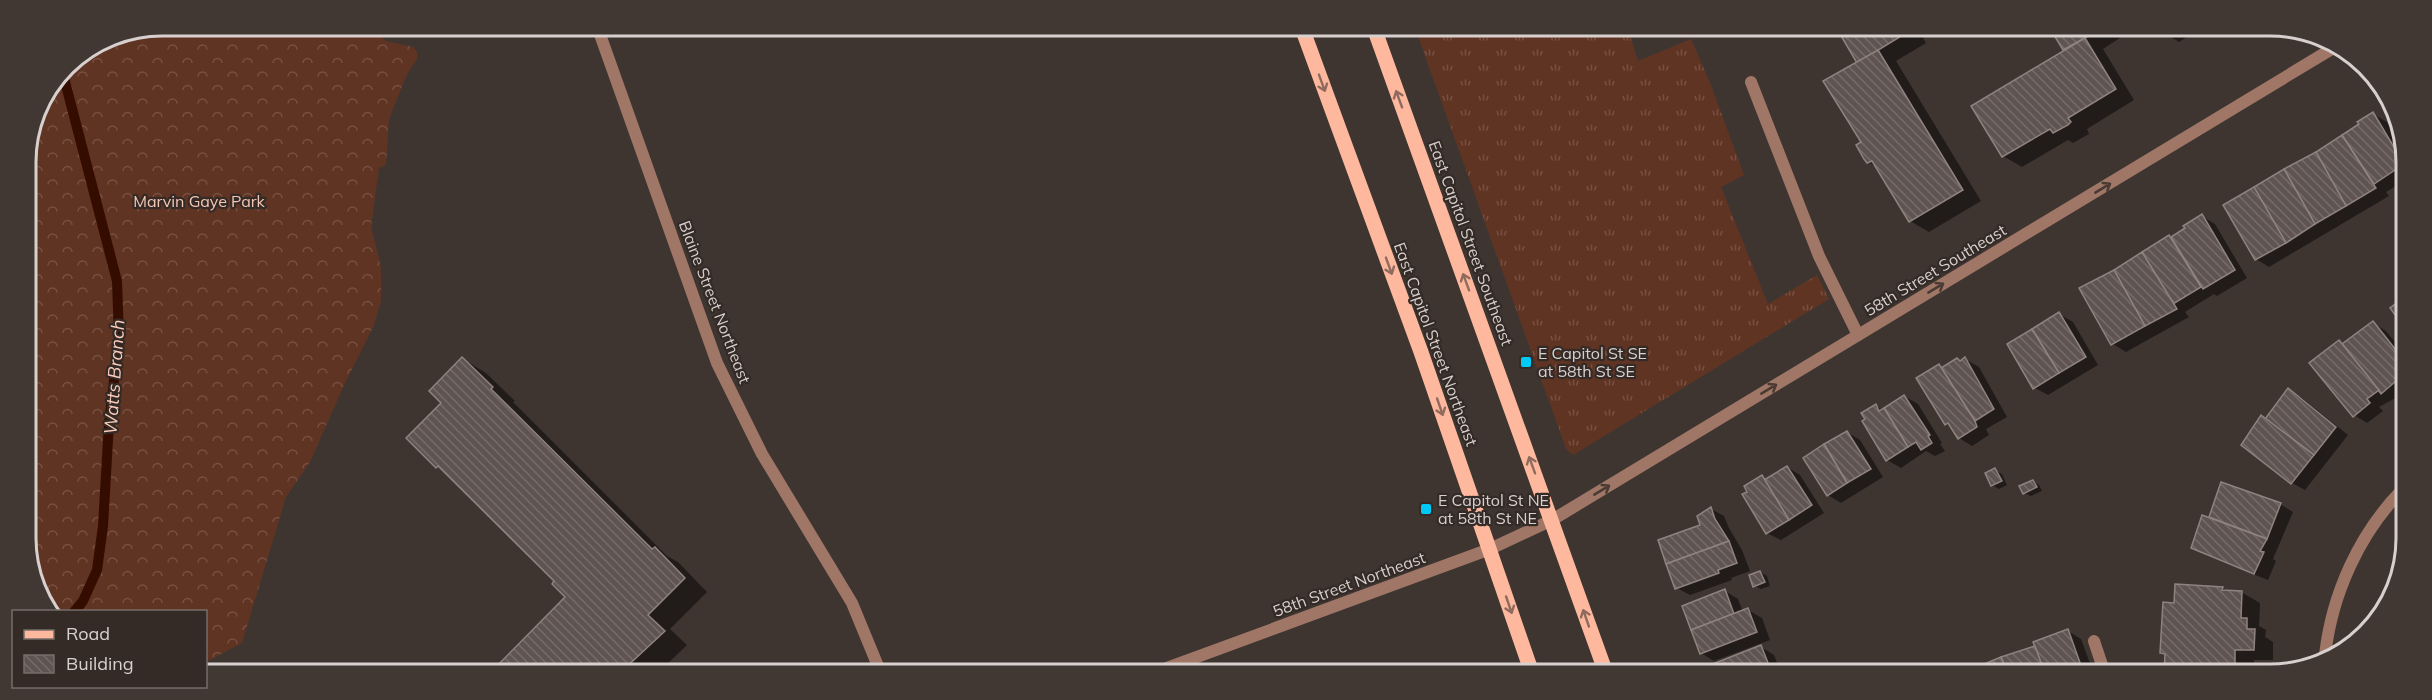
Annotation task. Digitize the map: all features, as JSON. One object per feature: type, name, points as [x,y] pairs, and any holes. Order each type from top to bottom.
[{"type":"main road","name":"East Capitol Street Northeast","points":[[1305,36],[1417,341],[1529,664]]},
{"type":"main road","name":"East Capitol Street Southeast","points":[[1377,36],[1603,664]]},
{"type":"street","name":"Blaine Street Northeast","points":[[601,36],[717,363],[762,453],[852,603],[877,664]]},
{"type":"street","name":"58th Street Southeast","points":[[1552,520],[2329,51]]},
{"type":"street","points":[[1751,82],[1819,256],[1858,335]]},
{"type":"street","points":[[2326,650],[2338,598],[2352,560],[2367,534],[2396,498]]},
{"type":"street","name":"58th Street Northeast","points":[[1178,664],[1490,549],[1552,520]]},
{"type":"street","points":[[2094,641],[2102,664]]},
{"type":"green space","name":"Marvin Gaye Park","points":[[153,36],[380,36],[386,41],[413,47],[417,52],[417,59],[407,74],[389,119],[386,165],[379,168],[371,227],[381,267],[381,301],[374,325],[310,462],[286,497],[242,643],[207,661],[207,610],[59,610],[43,579],[36,547],[36,153],[40,129],[57,92],[79,67],[99,53],[129,40]]},
{"type":"green space","points":[[1418,36],[1630,36],[1638,61],[1691,39],[1711,85],[1744,175],[1721,187],[1768,304],[1817,275],[1829,299],[1573,455],[1566,449]]},
{"type":"building","points":[[1841,36],[1901,36],[1857,63]]},
{"type":"building","points":[[2055,36],[2088,36],[2063,50]]},
{"type":"building","points":[[2085,38],[2116,89],[2068,118],[2071,122],[2068,125],[2053,133],[2050,129],[2002,157],[1971,106]]},
{"type":"building","points":[[1878,50],[1963,190],[1909,222],[1872,161],[1867,163],[1864,159],[1856,145],[1861,142],[1823,81]]},
{"type":"building","points":[[2373,112],[2395,149],[2396,169],[2374,184],[2342,135],[2359,124],[2357,122]]},
{"type":"building","points":[[2342,135],[2376,188],[2346,206],[2316,152]]},
{"type":"building","points":[[2316,152],[2346,206],[2315,224],[2284,169]]},
{"type":"building","points":[[2284,169],[2315,224],[2286,243],[2254,187]]},
{"type":"building","points":[[2254,187],[2286,243],[2255,260],[2223,205]]},
{"type":"building","points":[[2202,214],[2235,270],[2203,289],[2171,237]]},
{"type":"building","points":[[2169,235],[2201,287],[2173,304],[2142,252]]},
{"type":"building","points":[[2142,252],[2177,309],[2145,326],[2114,270]]},
{"type":"building","points":[[2114,270],[2145,326],[2111,345],[2079,288]]},
{"type":"building","points":[[2396,303],[2396,316],[2390,308]]},
{"type":"building","points":[[2059,312],[2086,357],[2059,373],[2032,329]]},
{"type":"building","points":[[2373,321],[2396,350],[2396,381],[2381,394],[2342,344]]},
{"type":"building","points":[[2032,329],[2059,373],[2033,389],[2007,344]]},
{"type":"building","points":[[2339,340],[2379,390],[2367,399],[2370,403],[2353,417],[2309,363]]},
{"type":"building","points":[[462,357],[493,387],[491,389],[652,549],[655,547],[685,578],[648,615],[665,631],[630,664],[499,664],[565,597],[552,584],[554,581],[438,466],[436,468],[406,438],[441,403],[429,391]]},
{"type":"building","points":[[1965,357],[1994,409],[1975,421],[1941,368],[1957,358],[1960,361]]},
{"type":"building","points":[[1939,364],[1977,427],[1958,439],[1948,423],[1945,425],[1916,378]]},
{"type":"building","points":[[2288,388],[2336,427],[2314,455],[2265,419]]},
{"type":"building","points":[[1904,395],[1930,435],[1928,436],[1932,443],[1921,450],[1916,442],[1908,447],[1884,408]]},
{"type":"building","points":[[1876,404],[1879,411],[1884,408],[1908,447],[1886,461],[1862,421],[1865,419],[1861,413]]},
{"type":"building","points":[[2261,415],[2314,455],[2291,484],[2241,445]]},
{"type":"building","points":[[1847,431],[1871,469],[1847,483],[1824,444]]},
{"type":"building","points":[[1824,444],[1847,483],[1827,496],[1803,458]]},
{"type":"building","points":[[1787,466],[1812,505],[1789,520],[1764,480]]},
{"type":"building","points":[[1995,468],[2002,481],[1991,486],[1985,473]]},
{"type":"building","points":[[1762,475],[1789,520],[1766,534],[1742,494],[1747,492],[1744,486]]},
{"type":"building","points":[[2033,480],[2037,487],[2023,494],[2019,486]]},
{"type":"building","points":[[2221,482],[2281,503],[2267,539],[2209,517]]},
{"type":"building","points":[[1711,507],[1715,519],[1729,541],[1666,564],[1658,540],[1700,525],[1697,516]]},
{"type":"building","points":[[2202,515],[2267,539],[2260,551],[2264,552],[2254,574],[2191,548]]},
{"type":"building","points":[[1729,541],[1737,563],[1718,570],[1719,573],[1675,589],[1666,564]]},
{"type":"building","points":[[1760,571],[1765,582],[1753,587],[1749,575]]},
{"type":"building","points":[[2175,584],[2223,587],[2222,590],[2242,591],[2241,618],[2247,618],[2247,629],[2255,629],[2254,650],[2235,650],[2235,664],[2164,664],[2165,654],[2160,653],[2163,602],[2174,603]]},
{"type":"building","points":[[1725,589],[1734,614],[1691,630],[1682,606]]},
{"type":"building","points":[[1748,608],[1757,632],[1700,654],[1691,630]]},
{"type":"building","points":[[2068,629],[2080,664],[2041,664],[2033,642]]},
{"type":"building","points":[[1761,645],[1768,664],[1713,664]]},
{"type":"building","points":[[2035,646],[2041,664],[2004,664],[2001,657]]},
{"type":"building","points":[[2001,657],[2004,664],[1984,664]]},
{"type":"waterway","name":"Watts Branch","points":[[65,82],[117,281],[119,338],[109,423],[103,526],[97,570],[83,601],[76,610]]},
{"type":"place","name":"E Capitol St SE at 58th St SE","points":[[1526,362]]},
{"type":"place","name":"E Capitol St NE at 58th St NE","points":[[1426,509]]}]
